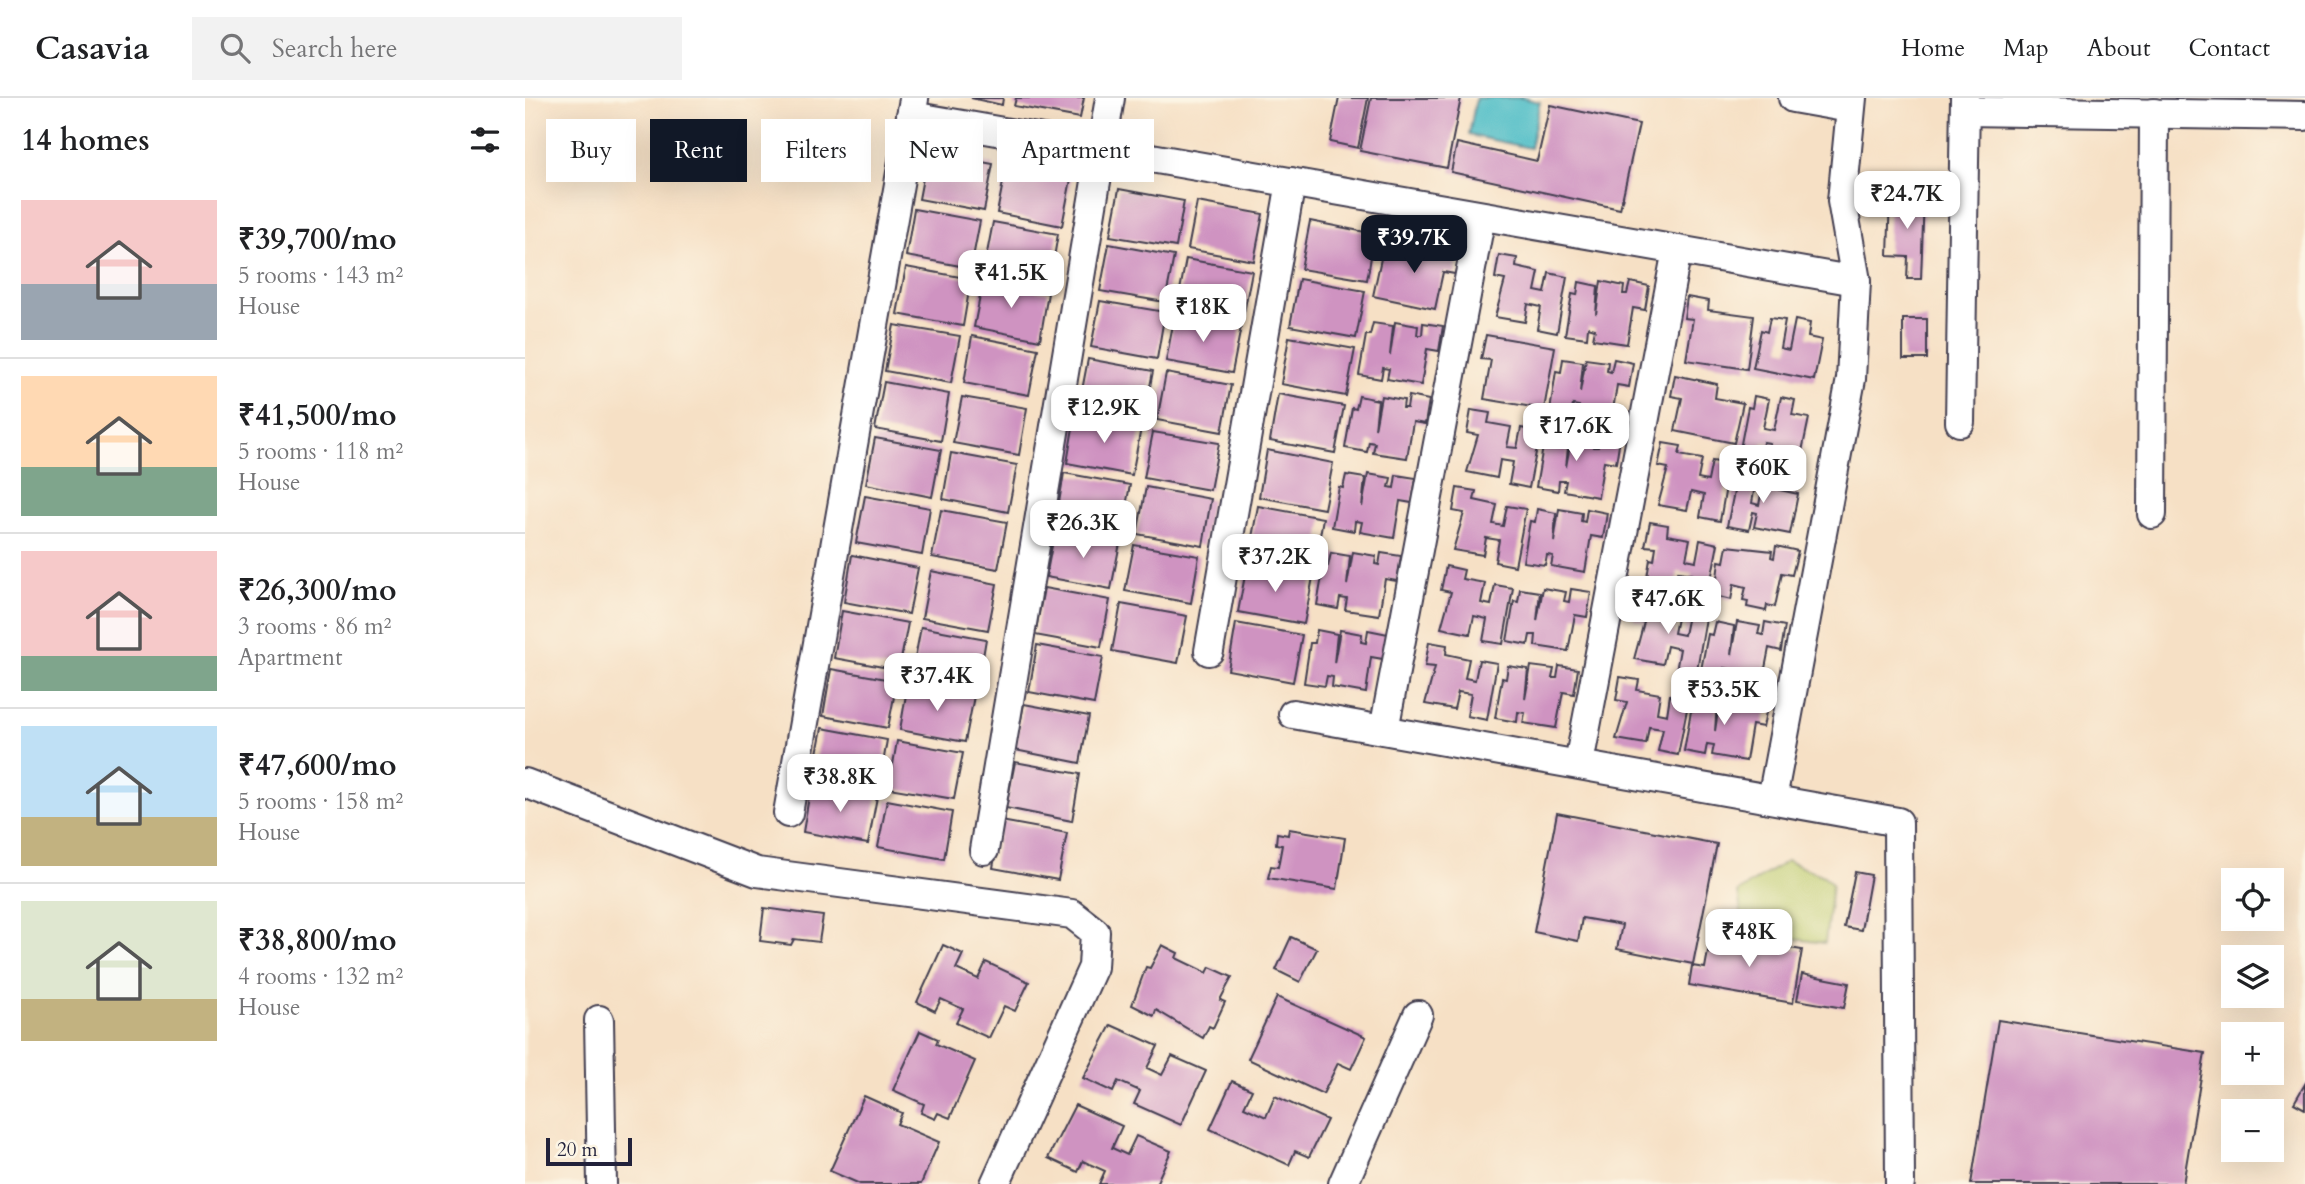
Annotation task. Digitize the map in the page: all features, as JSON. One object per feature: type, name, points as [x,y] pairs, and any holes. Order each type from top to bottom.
[{"type":"street","points":[[1106,119],[1110,98]]},
{"type":"street","points":[[1772,799],[1851,379],[1856,281],[1842,201],[1851,103],[1793,98]]},
{"type":"street","points":[[1960,422],[1965,104],[2075,105],[2154,113],[2305,116]]},
{"type":"street","points":[[788,813],[913,107],[997,126]]},
{"type":"street","points":[[2152,514],[2154,113]]},
{"type":"street","points":[[1154,158],[1856,281]]},
{"type":"street","points":[[983,850],[1095,182]]},
{"type":"street","points":[[1209,650],[1291,182]]},
{"type":"street","points":[[1384,730],[1481,216]]},
{"type":"street","points":[[1579,763],[1677,250]]},
{"type":"street","points":[[1293,714],[1898,822],[1900,1184]]},
{"type":"street","points":[[525,783],[758,872],[1072,914],[1095,932],[1093,967],[995,1184]]},
{"type":"street","points":[[1343,1184],[1418,1015]]},
{"type":"street","points":[[599,1020],[602,1184]]},
{"type":"green space","points":[[1787,861],[1824,876],[1832,884],[1825,943],[1744,932],[1738,892]]},
{"type":"water","points":[[1476,98],[1522,98],[1540,102],[1530,148],[1469,135]]},
{"type":"building","points":[[971,98],[1003,98],[1002,105]]},
{"type":"building","points":[[1016,98],[1084,98],[1080,118],[1014,106]]},
{"type":"building","points":[[1339,98],[1368,98],[1358,148],[1330,142]]},
{"type":"building","points":[[1371,98],[1461,98],[1447,168],[1360,151]]},
{"type":"building","points":[[1550,105],[1639,124],[1620,209],[1451,172],[1457,143],[1537,161]]},
{"type":"building","points":[[983,162],[993,164],[984,211],[919,199],[922,182],[983,182]]},
{"type":"building","points":[[1003,182],[1070,182],[1062,226],[997,213]]},
{"type":"building","points":[[1119,189],[1184,201],[1176,247],[1110,236]]},
{"type":"building","points":[[1890,194],[1924,196],[1921,279],[1907,279],[1908,257],[1888,256]]},
{"type":"building","points":[[1197,202],[1263,214],[1254,261],[1188,249]]},
{"type":"building","points":[[914,209],[980,221],[971,268],[906,256]]},
{"type":"building","points":[[1310,221],[1375,234],[1367,280],[1301,269]]},
{"type":"building","points":[[993,222],[1058,234],[1050,281],[984,269]]},
{"type":"building","points":[[1109,244],[1174,256],[1165,302],[1100,291]]},
{"type":"building","points":[[1401,244],[1429,250],[1428,256],[1436,258],[1438,246],[1460,250],[1455,274],[1443,272],[1435,309],[1373,296],[1382,254],[1386,255],[1387,247],[1400,250]]},
{"type":"building","points":[[1499,255],[1517,258],[1516,267],[1539,272],[1535,291],[1545,293],[1549,273],[1567,277],[1557,333],[1537,329],[1541,307],[1528,304],[1525,322],[1495,317],[1505,280],[1495,278]]},
{"type":"building","points":[[1186,259],[1252,271],[1243,318],[1177,306]]},
{"type":"building","points":[[906,267],[971,279],[963,326],[897,314]]},
{"type":"building","points":[[1299,279],[1365,291],[1356,338],[1290,326]]},
{"type":"building","points":[[983,281],[1048,293],[1040,340],[974,327]]},
{"type":"building","points":[[1601,281],[1624,286],[1623,294],[1627,294],[1630,282],[1649,286],[1645,310],[1633,308],[1627,344],[1593,339],[1595,329],[1588,327],[1587,338],[1565,335],[1572,294],[1577,295],[1579,282],[1598,286],[1596,314]]},
{"type":"building","points":[[1687,297],[1709,301],[1708,310],[1754,316],[1747,369],[1686,360],[1693,319],[1684,318]]},
{"type":"building","points":[[1100,301],[1165,312],[1157,359],[1091,347]]},
{"type":"building","points":[[1175,314],[1241,327],[1232,373],[1166,361]]},
{"type":"building","points":[[1770,318],[1785,320],[1780,348],[1789,350],[1795,320],[1810,323],[1808,337],[1822,340],[1814,380],[1753,368],[1761,330],[1767,332]]},
{"type":"building","points":[[1903,319],[1927,319],[1927,359],[1903,359]]},
{"type":"building","points":[[1395,322],[1418,326],[1417,335],[1422,335],[1423,323],[1443,326],[1439,351],[1427,349],[1421,385],[1387,379],[1389,369],[1383,368],[1381,379],[1359,375],[1366,335],[1370,335],[1373,323],[1393,326],[1390,355]]},
{"type":"building","points":[[894,325],[960,336],[951,383],[885,371]]},
{"type":"building","points":[[1486,335],[1555,347],[1544,409],[1484,399],[1491,360],[1481,359]]},
{"type":"building","points":[[972,336],[1038,349],[1029,395],[964,383]]},
{"type":"building","points":[[1289,337],[1355,349],[1346,396],[1281,384]]},
{"type":"building","points":[[1088,359],[1153,371],[1144,418],[1079,406]]},
{"type":"building","points":[[1563,359],[1583,362],[1580,392],[1586,359],[1608,362],[1607,371],[1611,372],[1614,359],[1633,363],[1629,387],[1617,385],[1611,422],[1578,416],[1579,406],[1573,405],[1571,415],[1550,411],[1556,371],[1561,372]]},
{"type":"building","points":[[1166,373],[1231,385],[1222,432],[1157,420]]},
{"type":"building","points":[[1675,375],[1717,384],[1715,398],[1743,403],[1734,443],[1675,431],[1682,398],[1671,396]]},
{"type":"building","points":[[884,382],[949,394],[941,441],[875,429]]},
{"type":"building","points":[[1278,394],[1344,406],[1335,453],[1270,441]]},
{"type":"building","points":[[1359,396],[1378,400],[1375,429],[1381,396],[1404,400],[1403,408],[1407,408],[1409,396],[1429,400],[1425,424],[1413,422],[1407,458],[1373,453],[1375,443],[1369,442],[1367,452],[1345,448],[1352,408],[1356,409]]},
{"type":"building","points":[[1754,396],[1769,399],[1763,428],[1774,430],[1781,397],[1795,400],[1792,415],[1809,418],[1800,461],[1767,455],[1770,443],[1763,442],[1761,453],[1740,449],[1748,407],[1752,408]]},
{"type":"building","points":[[962,397],[1027,408],[1019,455],[953,443]]},
{"type":"building","points":[[1471,410],[1490,413],[1488,423],[1511,427],[1507,447],[1517,448],[1521,428],[1540,432],[1529,488],[1509,484],[1513,462],[1500,460],[1497,478],[1467,472],[1478,435],[1467,433]]},
{"type":"building","points":[[1075,416],[1141,428],[1132,475],[1067,463]]},
{"type":"building","points":[[1153,432],[1219,443],[1210,490],[1144,478]]},
{"type":"building","points":[[1572,434],[1595,438],[1593,447],[1598,447],[1600,435],[1620,438],[1616,463],[1604,461],[1598,497],[1564,491],[1566,481],[1559,481],[1558,491],[1536,487],[1543,447],[1547,448],[1550,435],[1569,438],[1566,467]]},
{"type":"building","points":[[875,438],[941,450],[932,497],[866,484]]},
{"type":"building","points":[[1663,443],[1681,446],[1679,455],[1702,459],[1698,479],[1708,481],[1712,461],[1730,464],[1720,521],[1700,517],[1704,495],[1691,492],[1687,510],[1658,505],[1668,468],[1658,466]]},
{"type":"building","points":[[1267,450],[1333,463],[1324,509],[1259,497]]},
{"type":"building","points":[[951,453],[1017,465],[1008,512],[943,499]]},
{"type":"building","points":[[1743,471],[1757,474],[1752,503],[1759,505],[1765,474],[1782,477],[1780,490],[1798,494],[1790,534],[1754,527],[1757,513],[1753,512],[1749,530],[1727,526],[1735,487],[1739,488]]},
{"type":"building","points":[[1064,473],[1130,485],[1121,532],[1056,520]]},
{"type":"building","points":[[1368,474],[1391,478],[1389,487],[1394,488],[1396,475],[1416,478],[1412,503],[1400,501],[1394,538],[1360,532],[1362,522],[1355,521],[1354,531],[1332,527],[1339,487],[1343,488],[1346,475],[1365,478],[1362,507]]},
{"type":"building","points":[[1146,487],[1211,499],[1203,546],[1137,534]]},
{"type":"building","points":[[1457,488],[1476,491],[1474,500],[1497,505],[1493,524],[1503,526],[1507,506],[1526,509],[1515,566],[1495,562],[1499,540],[1486,538],[1483,555],[1453,550],[1464,513],[1453,511]]},
{"type":"building","points":[[865,496],[930,508],[922,555],[856,543]]},
{"type":"building","points":[[1258,506],[1323,518],[1315,565],[1249,553]]},
{"type":"building","points":[[1537,509],[1556,513],[1554,542],[1559,509],[1582,513],[1581,521],[1585,522],[1587,509],[1607,513],[1603,538],[1591,536],[1585,572],[1551,566],[1553,556],[1547,555],[1545,565],[1523,562],[1530,521],[1535,522]]},
{"type":"building","points":[[941,510],[1007,522],[998,569],[932,557]]},
{"type":"building","points":[[1650,522],[1668,525],[1667,535],[1690,539],[1686,559],[1696,561],[1700,540],[1718,544],[1707,600],[1687,596],[1692,574],[1678,572],[1675,590],[1646,584],[1650,559],[1654,560],[1656,547],[1645,546]]},
{"type":"building","points":[[1055,530],[1120,543],[1111,589],[1046,577]]},
{"type":"building","points":[[1134,545],[1199,556],[1191,603],[1125,591]]},
{"type":"building","points":[[1727,546],[1772,551],[1771,557],[1774,558],[1776,546],[1798,551],[1792,575],[1782,573],[1775,607],[1767,605],[1766,611],[1747,607],[1748,601],[1743,600],[1746,587],[1734,584],[1731,600],[1715,596],[1719,561],[1724,562]]},
{"type":"building","points":[[1353,552],[1376,556],[1375,564],[1379,565],[1381,553],[1401,556],[1397,581],[1385,579],[1379,615],[1345,610],[1347,599],[1340,598],[1338,609],[1317,605],[1324,565],[1328,566],[1331,553],[1350,556],[1347,585]]},
{"type":"building","points":[[852,555],[918,568],[909,614],[844,602]]},
{"type":"building","points":[[1247,565],[1313,577],[1304,624],[1238,612]]},
{"type":"building","points":[[1446,566],[1464,570],[1462,579],[1485,583],[1481,603],[1491,605],[1495,585],[1513,588],[1503,644],[1483,641],[1487,619],[1474,616],[1470,634],[1441,628],[1451,592],[1441,590]]},
{"type":"building","points":[[931,571],[997,584],[988,630],[922,618]]},
{"type":"building","points":[[1044,588],[1110,600],[1101,647],[1035,635]]},
{"type":"building","points":[[1543,588],[1566,592],[1564,601],[1569,602],[1571,589],[1591,592],[1587,617],[1575,615],[1568,651],[1535,646],[1536,635],[1530,635],[1528,645],[1507,641],[1514,601],[1518,602],[1520,589],[1540,592],[1537,621]]},
{"type":"building","points":[[1638,596],[1656,600],[1654,609],[1678,613],[1674,633],[1684,635],[1688,615],[1706,618],[1696,675],[1676,671],[1680,649],[1667,646],[1663,664],[1634,659],[1644,622],[1634,620]]},
{"type":"building","points":[[1121,604],[1187,616],[1178,663],[1112,651]]},
{"type":"building","points":[[842,611],[908,623],[899,670],[834,658]]},
{"type":"building","points":[[1715,622],[1734,626],[1731,655],[1737,622],[1760,626],[1758,634],[1763,635],[1765,622],[1785,626],[1781,651],[1769,648],[1762,684],[1729,679],[1731,669],[1724,668],[1723,678],[1700,675],[1708,634],[1712,635]]},
{"type":"building","points":[[1236,623],[1302,635],[1293,682],[1228,670]]},
{"type":"building","points":[[921,627],[986,639],[978,686],[912,674]]},
{"type":"building","points":[[1317,630],[1337,634],[1334,663],[1340,630],[1362,634],[1361,642],[1366,643],[1368,630],[1388,634],[1383,659],[1371,657],[1366,693],[1332,687],[1333,677],[1327,676],[1325,686],[1304,683],[1310,643],[1315,643]]},
{"type":"building","points":[[1429,642],[1447,645],[1446,654],[1469,659],[1465,678],[1475,680],[1479,660],[1497,663],[1487,720],[1467,716],[1471,694],[1458,692],[1454,709],[1425,704],[1435,667],[1425,666]]},
{"type":"building","points":[[1037,645],[1103,657],[1094,704],[1029,692]]},
{"type":"building","points":[[1508,666],[1528,669],[1525,699],[1531,666],[1554,669],[1552,678],[1557,678],[1559,666],[1578,669],[1574,694],[1563,692],[1556,728],[1523,723],[1525,713],[1518,712],[1517,722],[1495,718],[1502,678],[1506,679]]},
{"type":"building","points":[[831,669],[897,681],[888,728],[823,716]]},
{"type":"building","points":[[1620,677],[1639,680],[1637,690],[1660,694],[1657,713],[1667,715],[1670,695],[1689,699],[1678,755],[1658,751],[1663,729],[1649,727],[1646,744],[1616,739],[1627,702],[1616,700]]},
{"type":"building","points":[[908,683],[974,696],[965,742],[900,730]]},
{"type":"building","points":[[1720,698],[1743,702],[1741,710],[1746,711],[1748,699],[1768,702],[1763,727],[1752,725],[1746,761],[1712,755],[1714,745],[1707,744],[1705,755],[1684,751],[1691,711],[1695,711],[1697,699],[1717,702],[1715,731]]},
{"type":"building","points":[[1024,704],[1089,716],[1080,763],[1015,750]]},
{"type":"building","points":[[822,728],[887,740],[879,787],[813,774]]},
{"type":"building","points":[[897,741],[963,753],[954,799],[889,788]]},
{"type":"building","points":[[1015,762],[1080,774],[1072,821],[1006,808]]},
{"type":"building","points":[[811,785],[877,797],[868,844],[803,832]]},
{"type":"building","points":[[887,800],[952,812],[944,859],[878,847]]},
{"type":"building","points":[[1557,813],[1717,844],[1693,964],[1617,949],[1622,925],[1582,918],[1578,941],[1534,932]]},
{"type":"building","points":[[1001,821],[1067,833],[1058,880],[993,868]]},
{"type":"building","points":[[1289,829],[1345,838],[1337,889],[1268,878],[1271,866],[1278,867],[1282,845],[1276,844],[1277,833],[1288,835]]},
{"type":"building","points":[[1855,872],[1871,875],[1861,930],[1844,927]]},
{"type":"building","points":[[764,908],[823,916],[819,942],[794,939],[791,945],[760,941]]},
{"type":"building","points":[[1711,935],[1802,950],[1793,1003],[1689,985],[1692,966],[1705,968]]},
{"type":"building","points":[[1291,937],[1317,949],[1300,982],[1276,970]]},
{"type":"building","points":[[943,945],[963,954],[956,969],[978,979],[986,962],[1029,982],[1015,1011],[1004,1006],[989,1038],[956,1023],[963,1009],[941,999],[935,1011],[917,1002]]},
{"type":"building","points":[[1162,945],[1178,953],[1176,958],[1207,973],[1210,967],[1232,977],[1220,1000],[1225,1002],[1213,1028],[1209,1026],[1203,1038],[1156,1010],[1154,1016],[1132,1005],[1146,967],[1150,968]]},
{"type":"building","points":[[1802,974],[1849,983],[1844,1008],[1797,1000]]},
{"type":"building","points":[[1277,997],[1366,1037],[1351,1069],[1338,1063],[1323,1094],[1248,1059]]},
{"type":"building","points":[[1998,1020],[2205,1053],[2183,1184],[1971,1184]]},
{"type":"building","points":[[1111,1025],[1158,1046],[1147,1068],[1162,1075],[1172,1056],[1206,1071],[1181,1125],[1134,1104],[1140,1091],[1118,1081],[1113,1092],[1083,1078]]},
{"type":"building","points":[[920,1031],[938,1039],[936,1044],[975,1061],[950,1118],[938,1113],[935,1119],[921,1113],[924,1104],[893,1090]]},
{"type":"building","points":[[1232,1081],[1252,1090],[1244,1107],[1266,1117],[1275,1096],[1327,1120],[1309,1157],[1295,1151],[1289,1165],[1210,1129]]},
{"type":"building","points":[[2305,1084],[2305,1109],[2294,1103]]},
{"type":"building","points":[[864,1096],[902,1113],[897,1124],[939,1142],[921,1184],[860,1184],[830,1171]]},
{"type":"building","points":[[1075,1105],[1122,1126],[1112,1148],[1127,1155],[1136,1136],[1171,1151],[1156,1184],[1099,1184],[1105,1171],[1083,1161],[1078,1172],[1048,1158]]}]
